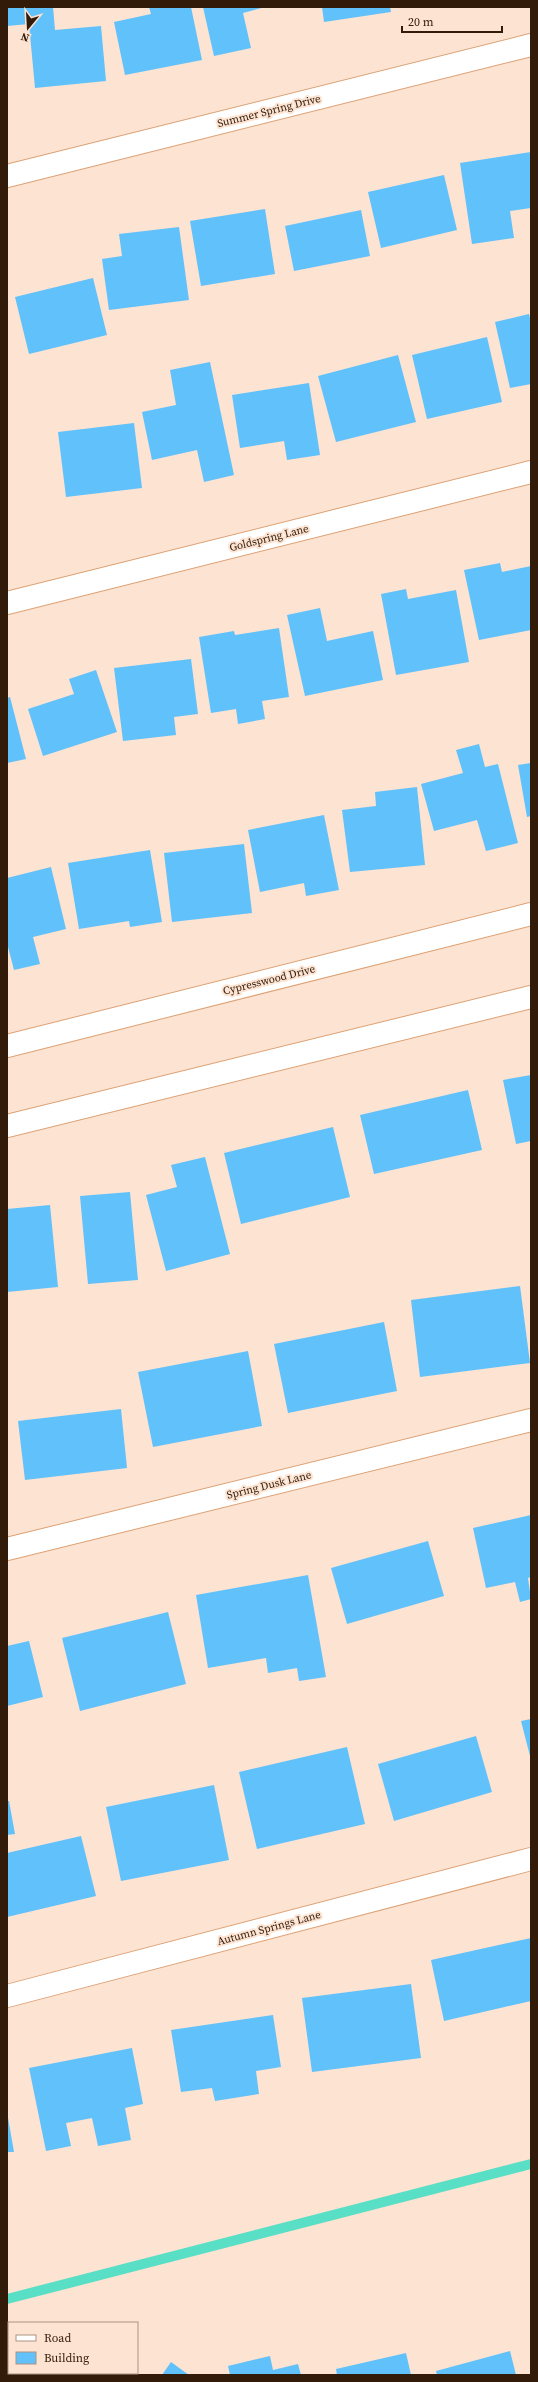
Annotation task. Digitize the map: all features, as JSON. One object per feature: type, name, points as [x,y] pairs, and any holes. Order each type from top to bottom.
[{"type":"street","name":"Summer Spring Drive","points":[[7,176],[531,45]]},
{"type":"street","name":"Goldspring Lane","points":[[7,603],[531,472]]},
{"type":"street","name":"Cypresswood Drive","points":[[7,1046],[531,914]]},
{"type":"street","points":[[7,1126],[531,997]]},
{"type":"street","name":"Spring Dusk Lane","points":[[7,1549],[531,1420]]},
{"type":"street","name":"Autumn Springs Lane","points":[[7,1996],[531,1859]]},
{"type":"building","points":[[7,7],[53,7],[55,30],[101,26],[106,81],[35,88],[29,24],[7,26]]},
{"type":"building","points":[[149,7],[191,7],[202,60],[125,75],[114,22],[151,14]]},
{"type":"building","points":[[203,7],[265,7],[243,13],[251,48],[214,56]]},
{"type":"building","points":[[322,7],[390,7],[391,12],[324,22]]},
{"type":"building","points":[[531,152],[531,208],[510,211],[514,238],[472,244],[460,163]]},
{"type":"building","points":[[444,175],[457,230],[381,248],[368,192]]},
{"type":"building","points":[[265,209],[275,274],[201,286],[190,221]]},
{"type":"building","points":[[361,210],[370,256],[294,271],[285,226]]},
{"type":"building","points":[[179,227],[189,300],[109,310],[102,259],[122,256],[119,234]]},
{"type":"building","points":[[93,278],[107,335],[29,354],[15,297]]},
{"type":"building","points":[[529,314],[531,322],[531,384],[510,388],[495,322]]},
{"type":"building","points":[[487,337],[502,402],[427,419],[412,355]]},
{"type":"building","points":[[398,355],[416,422],[336,442],[318,376]]},
{"type":"building","points":[[210,362],[234,475],[204,482],[197,450],[152,460],[142,412],[176,405],[170,370]]},
{"type":"building","points":[[309,383],[320,455],[287,460],[284,441],[240,448],[232,395]]},
{"type":"building","points":[[134,423],[142,488],[66,497],[58,432]]},
{"type":"building","points":[[500,563],[502,572],[531,566],[531,630],[479,640],[464,570]]},
{"type":"building","points":[[406,589],[408,599],[456,590],[469,662],[396,675],[381,594]]},
{"type":"building","points":[[320,608],[327,641],[373,631],[383,680],[305,696],[287,615]]},
{"type":"building","points":[[279,628],[289,697],[262,701],[265,719],[238,724],[236,709],[211,713],[199,637],[234,631],[235,635]]},
{"type":"building","points":[[191,659],[198,714],[174,717],[176,735],[123,741],[114,668]]},
{"type":"building","points":[[96,670],[117,732],[43,756],[28,709],[74,694],[69,679]]},
{"type":"building","points":[[10,697],[26,759],[7,763],[7,698]]},
{"type":"building","points":[[479,744],[485,767],[498,764],[518,843],[486,851],[477,820],[434,831],[421,784],[463,773],[456,750]]},
{"type":"building","points":[[531,763],[531,816],[527,817],[518,765]]},
{"type":"building","points":[[417,787],[425,865],[350,872],[342,810],[376,806],[375,792]]},
{"type":"building","points":[[324,815],[339,890],[306,896],[304,883],[260,892],[248,830]]},
{"type":"building","points":[[244,844],[252,913],[172,922],[164,853]]},
{"type":"building","points":[[150,850],[162,922],[130,927],[129,921],[79,929],[68,863]]},
{"type":"building","points":[[51,867],[66,929],[33,937],[40,964],[14,970],[7,943],[7,878]]},
{"type":"building","points":[[531,1075],[531,1141],[516,1144],[503,1080]]},
{"type":"building","points":[[468,1090],[482,1150],[374,1174],[360,1115]]},
{"type":"building","points":[[333,1127],[350,1197],[241,1224],[224,1153]]},
{"type":"building","points":[[205,1157],[230,1254],[166,1271],[146,1195],[177,1187],[171,1165]]},
{"type":"building","points":[[130,1192],[138,1280],[88,1284],[80,1196]]},
{"type":"building","points":[[50,1205],[58,1287],[7,1292],[7,1209]]},
{"type":"building","points":[[520,1286],[530,1363],[420,1377],[411,1300]]},
{"type":"building","points":[[384,1322],[397,1391],[288,1413],[274,1344]]},
{"type":"building","points":[[248,1351],[262,1426],[153,1447],[138,1372]]},
{"type":"building","points":[[121,1409],[127,1468],[25,1480],[18,1421]]},
{"type":"building","points":[[531,1515],[531,1577],[528,1578],[531,1599],[520,1602],[515,1582],[486,1588],[473,1528]]},
{"type":"building","points":[[428,1541],[444,1596],[347,1624],[331,1568]]},
{"type":"building","points":[[308,1575],[326,1677],[299,1681],[297,1668],[268,1673],[266,1658],[208,1668],[196,1595]]},
{"type":"building","points":[[168,1612],[186,1684],[80,1711],[62,1638]]},
{"type":"building","points":[[29,1641],[43,1697],[7,1706],[7,1646]]},
{"type":"building","points":[[531,1719],[531,1756],[530,1756],[521,1721]]},
{"type":"building","points":[[476,1736],[492,1792],[394,1821],[378,1764]]},
{"type":"building","points":[[347,1747],[365,1824],[257,1849],[239,1772]]},
{"type":"building","points":[[214,1785],[229,1860],[121,1881],[106,1807]]},
{"type":"building","points":[[7,1801],[9,1801],[15,1834],[7,1835]]},
{"type":"building","points":[[81,1836],[96,1896],[7,1917],[7,1853]]},
{"type":"building","points":[[531,1938],[531,2001],[444,2021],[431,1960]]},
{"type":"building","points":[[411,1984],[421,2058],[312,2072],[302,1998]]},
{"type":"building","points":[[273,2015],[281,2067],[256,2071],[259,2094],[215,2101],[212,2088],[181,2092],[171,2030]]},
{"type":"building","points":[[132,2048],[143,2104],[125,2108],[131,2140],[98,2146],[92,2118],[66,2123],[71,2146],[46,2151],[29,2068]]},
{"type":"building","points":[[7,2112],[14,2152],[7,2152]]},
{"type":"building","points":[[510,2351],[516,2375],[437,2375],[436,2371]]},
{"type":"building","points":[[406,2353],[411,2375],[337,2375],[336,2369]]},
{"type":"building","points":[[270,2356],[273,2370],[298,2364],[301,2375],[230,2375],[228,2366]]},
{"type":"building","points":[[171,2362],[189,2375],[162,2375]]},
{"type":"waterway","points":[[7,2299],[531,2164]]}]
